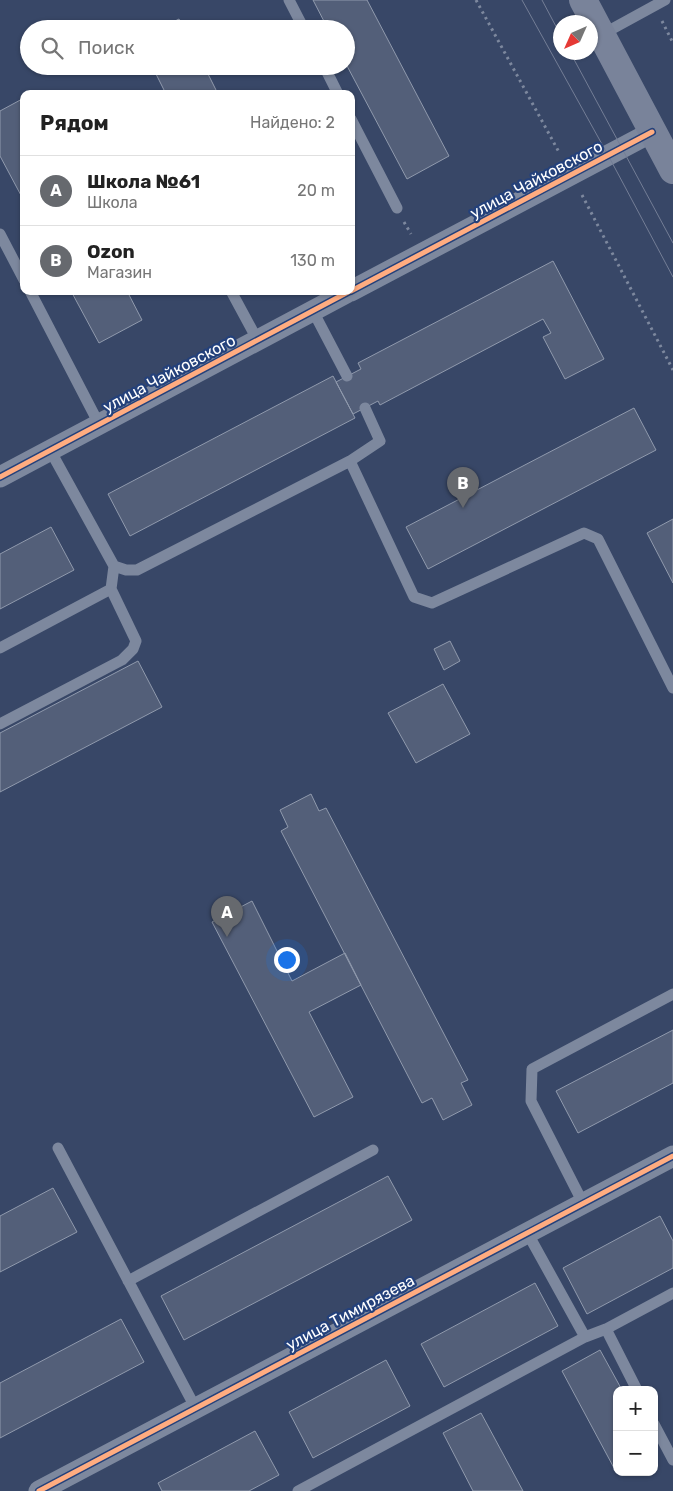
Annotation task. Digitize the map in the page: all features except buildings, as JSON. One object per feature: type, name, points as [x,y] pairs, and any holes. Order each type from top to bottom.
[{"type":"main road","points":[[583,0],[673,170]]},
{"type":"street","name":"улица Чайковского","points":[[355,289],[652,132]]},
{"type":"street","name":"улица Чайковского","points":[[0,477],[343,295]]},
{"type":"street","name":"улица Тимирязева","points":[[39,1491],[673,1156]]},
{"type":"lane","points":[[289,0],[299,20]]},
{"type":"lane","points":[[601,35],[665,0]]},
{"type":"lane","points":[[328,75],[336,90]]},
{"type":"lane","points":[[355,128],[397,208]]},
{"type":"lane","points":[[0,234],[20,272]]},
{"type":"lane","points":[[32,295],[99,424]]},
{"type":"lane","points":[[233,295],[258,341]]},
{"type":"lane","points":[[312,311],[347,376]]},
{"type":"lane","points":[[114,566],[126,570],[137,570],[350,461],[380,441],[365,408]]},
{"type":"lane","points":[[0,724],[122,660],[133,649],[136,641],[111,589],[114,566],[50,450]]},
{"type":"lane","points":[[350,461],[414,597],[432,603],[584,533],[598,539],[673,688]]},
{"type":"lane","points":[[0,648],[111,589]]},
{"type":"lane","points":[[583,1203],[530,1101],[532,1069],[673,994]]},
{"type":"lane","points":[[58,1148],[195,1407]]},
{"type":"lane","points":[[128,1281],[372,1150]]},
{"type":"lane","points":[[528,1234],[585,1337]]},
{"type":"lane","points":[[298,1491],[585,1337],[606,1329],[673,1294]]},
{"type":"lane","points":[[606,1329],[635,1386]]},
{"type":"lane","points":[[658,1431],[673,1460]]},
{"type":"path","points":[[654,6],[673,43]]},
{"type":"path","points":[[397,208],[421,254]]},
{"type":"tram line","points":[[522,0],[673,277]]},
{"type":"tram line","points":[[542,0],[553,21]]},
{"type":"tram line","points":[[574,60],[673,243]]},
{"type":"cycle path","points":[[355,289],[652,132]]},
{"type":"cycle path","points":[[0,477],[342,295]]},
{"type":"cycle path","points":[[39,1491],[673,1156]]},
{"type":"place","name":"Ozon","points":[[463,508]]},
{"type":"place","name":"Школа №61","points":[[227,937]]}]
